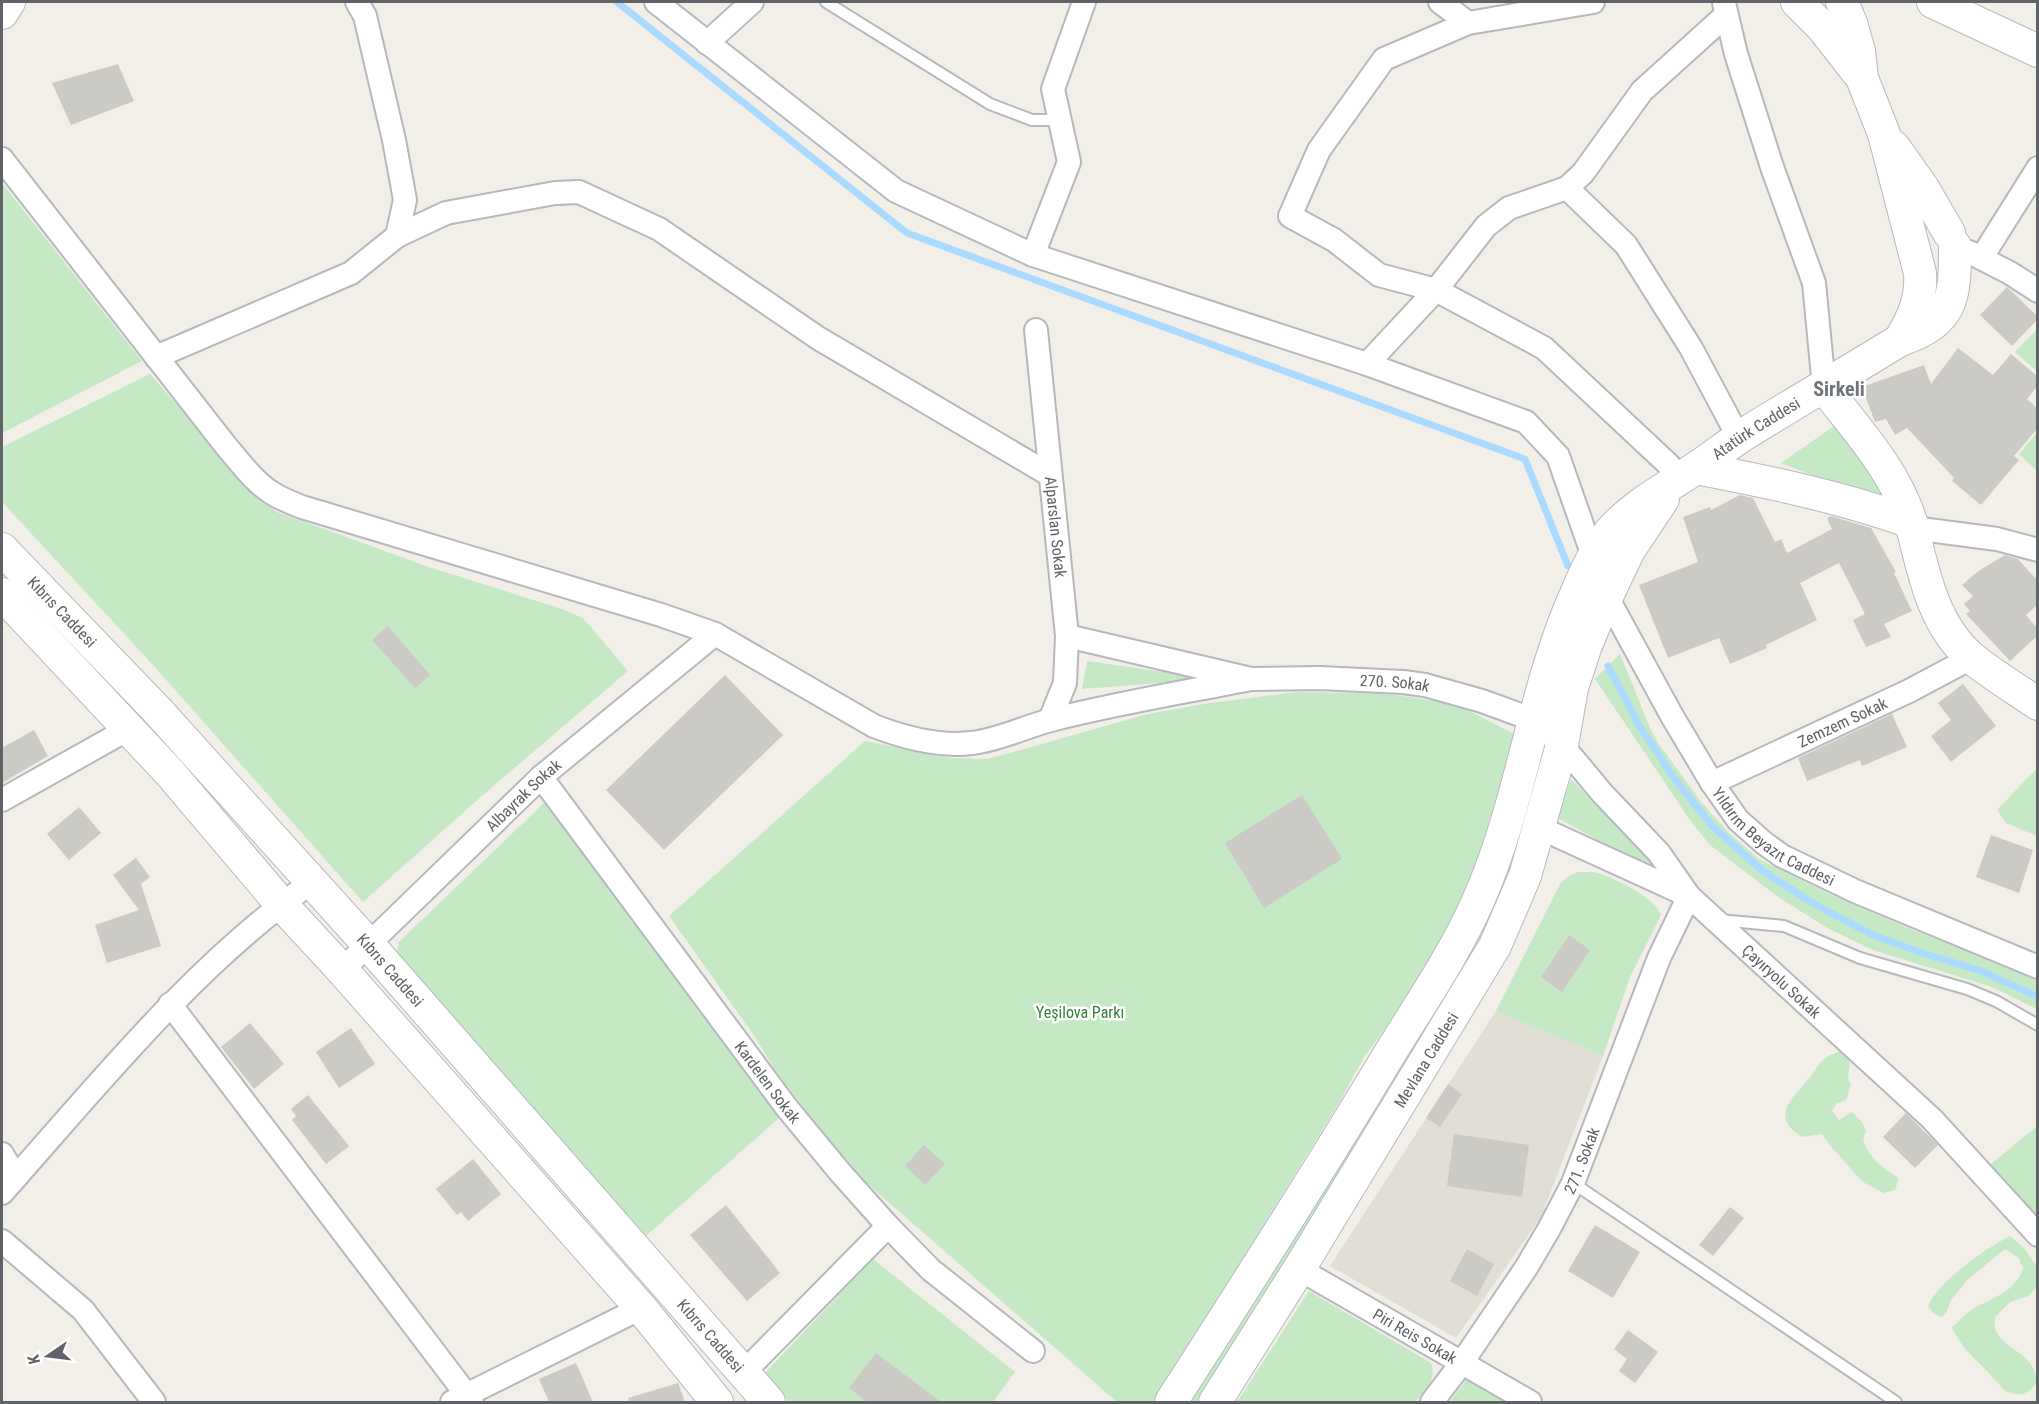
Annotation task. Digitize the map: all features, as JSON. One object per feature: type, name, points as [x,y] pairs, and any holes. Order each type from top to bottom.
[{"type":"street","points":[[2,13],[9,2]]},
{"type":"street","points":[[357,2],[365,16],[394,140],[405,200],[397,236]]},
{"type":"street","points":[[656,2],[896,191],[1033,255],[1367,364],[1526,422],[1558,456],[1593,556]]},
{"type":"street","points":[[707,43],[752,2]]},
{"type":"street","points":[[1033,255],[1069,162],[1053,89],[1084,2]]},
{"type":"street","points":[[1440,2],[1468,23]]},
{"type":"street","points":[[1593,2],[1468,23],[1384,59],[1319,150],[1290,216],[1334,240],[1379,275],[1436,290],[1544,348],[1669,465],[1686,474],[1783,485],[1844,501],[1912,525],[1997,539],[2037,550]]},
{"type":"street","points":[[1797,2],[1822,27],[1862,78]]},
{"type":"street","points":[[1842,2],[1859,51],[1862,78]]},
{"type":"street","points":[[1934,2],[2037,51]]},
{"type":"street","points":[[1367,364],[1436,290],[1486,226],[1509,208],[1566,188],[1582,173],[1642,91],[1725,8]]},
{"type":"street","points":[[1725,8],[1736,54],[1772,167],[1814,283],[1824,387],[1900,490],[1912,525],[1924,574],[1944,626],[1971,658],[2037,704]]},
{"type":"street","name":"Atatürk Caddesi","points":[[1862,78],[1884,134],[1920,273],[1919,302],[1900,340]]},
{"type":"street","name":"Atatürk Caddesi","points":[[1171,1402],[1274,1243],[1460,937],[1479,900],[1498,845],[1558,636],[1593,556],[1612,529],[1633,511],[1739,438],[1900,340],[1931,327],[1951,301],[1962,245],[1884,134]]},
{"type":"street","points":[[2,159],[226,446],[255,479],[272,493],[302,507],[661,615],[715,634],[874,726],[897,735],[946,744],[972,743],[1050,720],[1251,679]]},
{"type":"street","points":[[1914,253],[1922,264],[1928,267],[1941,267],[2037,168]]},
{"type":"street","points":[[1566,188],[1626,245],[1690,348],[1739,438]]},
{"type":"street","points":[[156,357],[351,273],[397,236],[446,213],[555,193],[579,192],[659,229],[818,339],[1050,475]]},
{"type":"street","points":[[1962,245],[2037,291]]},
{"type":"street","name":"Alparslan Sokak","points":[[1036,330],[1067,636],[1065,682],[1050,720]]},
{"type":"street","points":[[1604,603],[1629,550],[1686,474]]},
{"type":"street","name":"Kıbrıs Caddesi","points":[[2,549],[157,710],[368,944],[591,1197],[742,1374],[769,1402]]},
{"type":"street","points":[[2,594],[170,773],[281,904],[641,1308],[717,1402]]},
{"type":"street","name":"Mevlana Caddesi","points":[[1215,1402],[1299,1269],[1495,946],[1525,876],[1562,745],[1572,688],[1585,648],[1604,603]]},
{"type":"street","name":"Yıldırım Beyazıt Caddesi","points":[[1604,603],[1712,783],[1738,820],[1764,843],[1782,856],[1855,891],[2037,967]]},
{"type":"street","name":"Albayrak Sokak","points":[[342,970],[541,777],[715,634]]},
{"type":"street","points":[[1067,636],[1251,679]]},
{"type":"street","name":"Zemzem Sokak","points":[[1712,783],[1909,691],[1971,658]]},
{"type":"street","name":"270. Sokak","points":[[1251,679],[1320,678],[1425,685],[1482,701],[1534,720]]},
{"type":"street","name":"Çayıryolu Sokak","points":[[1534,720],[1562,745],[1602,793],[1659,853],[1689,896],[1932,1119],[2037,1235]]},
{"type":"street","points":[[2,800],[130,728]]},
{"type":"street","name":"Kardelen Sokak","points":[[541,777],[787,1108],[839,1171],[888,1226],[932,1270],[1033,1351]]},
{"type":"street","points":[[1538,827],[1689,896]]},
{"type":"street","points":[[9,1185],[170,1004],[281,904],[312,882]]},
{"type":"street","name":"271. Sokak","points":[[1432,1402],[1461,1364],[1526,1268],[1574,1183],[1659,957],[1689,896]]},
{"type":"street","points":[[170,1004],[463,1400],[641,1308]]},
{"type":"street","points":[[2,1154],[9,1185]]},
{"type":"street","points":[[742,1374],[888,1226]]},
{"type":"street","points":[[2,1241],[83,1310],[154,1402]]},
{"type":"street","name":"Piri Reis Sokak","points":[[1299,1269],[1530,1402]]},
{"type":"lane","points":[[826,2],[990,105],[1032,120],[1060,120]]},
{"type":"lane","points":[[1715,920],[1784,926],[1860,958],[1967,989],[1996,1000],[2037,1025]]},
{"type":"lane","points":[[1574,1183],[1896,1402]]},
{"type":"shaded area","points":[[1496,1011],[1603,1056],[1541,1217],[1456,1338],[1330,1266]]},
{"type":"green space","points":[[2,183],[142,361],[2,433]]},
{"type":"green space","points":[[2037,329],[2037,371],[2015,352]]},
{"type":"green space","points":[[150,374],[261,500],[277,512],[429,567],[562,609],[583,618],[628,671],[484,794],[363,902],[153,665],[4,504],[2,506],[2,447]]},
{"type":"green space","points":[[1834,426],[1888,497],[1884,503],[1781,463]]},
{"type":"green space","points":[[2037,433],[2037,471],[2019,454]]},
{"type":"green space","points":[[1620,654],[1658,743],[1702,803],[1727,831],[1759,859],[1825,892],[1913,930],[1986,957],[2037,981],[2037,1009],[1992,987],[1873,950],[1829,929],[1778,897],[1710,845],[1690,820],[1595,679]]},
{"type":"green space","points":[[1087,661],[1212,679],[1082,689]]},
{"type":"green space","name":"Yeşilova Parkı","points":[[1297,692],[1383,694],[1425,699],[1466,710],[1516,735],[1476,863],[1464,897],[1451,923],[1408,994],[1364,1057],[1339,1103],[1154,1402],[1117,1402],[870,1186],[817,1126],[669,916],[865,741],[952,758],[988,759],[1148,714],[1210,703]]},
{"type":"green space","points":[[2037,768],[2037,836],[2006,823],[1997,810]]},
{"type":"green space","points":[[1571,779],[1668,879],[1558,818]]},
{"type":"green space","points":[[546,801],[653,941],[779,1118],[646,1236],[397,953],[399,942]]},
{"type":"green space","points":[[1518,830],[1523,831],[1491,921],[1399,1081],[1199,1402],[1188,1402]]},
{"type":"green space","points":[[1578,872],[1593,872],[1621,882],[1651,902],[1658,908],[1661,915],[1630,977],[1603,1056],[1496,1011],[1560,884]]},
{"type":"green space","points":[[1841,1051],[1850,1058],[1848,1078],[1851,1085],[1846,1100],[1836,1104],[1832,1111],[1839,1120],[1852,1112],[1862,1122],[1866,1131],[1863,1139],[1869,1152],[1882,1166],[1899,1178],[1895,1190],[1884,1193],[1863,1182],[1822,1134],[1802,1137],[1787,1123],[1786,1109],[1794,1095],[1824,1059]]},
{"type":"green space","points":[[2037,1126],[2037,1216],[1990,1165]]},
{"type":"green space","points":[[2010,1236],[2024,1248],[2037,1267],[2037,1287],[2028,1296],[2010,1302],[1995,1317],[1995,1330],[2007,1344],[2026,1358],[2035,1372],[2037,1382],[2029,1391],[2022,1394],[2014,1394],[2002,1388],[1966,1349],[1952,1327],[1970,1311],[2002,1294],[2014,1284],[2023,1269],[2019,1258],[2005,1249],[1967,1280],[1951,1300],[1942,1317],[1933,1313],[1928,1306],[1952,1276],[1989,1248]]},
{"type":"green space","points":[[873,1259],[1015,1372],[993,1402],[790,1402],[763,1375]]},
{"type":"green space","points":[[1309,1291],[1431,1363],[1433,1374],[1431,1379],[1415,1402],[1237,1402]]},
{"type":"green space","points":[[1467,1379],[1509,1402],[1450,1402]]},
{"type":"building","points":[[118,64],[134,101],[71,125],[52,83]]},
{"type":"building","points":[[2007,287],[2037,316],[2037,320],[2012,346],[1980,315]]},
{"type":"building","points":[[1958,348],[1993,375],[2011,354],[2037,376],[2037,387],[2027,399],[2037,408],[2037,429],[2014,456],[2019,460],[1981,505],[1952,481],[1954,478],[1907,428],[1895,435],[1886,419],[1875,422],[1862,387],[1924,365],[1931,384]]},
{"type":"building","points":[[1740,495],[1753,498],[1775,542],[1781,539],[1787,553],[1832,529],[1827,518],[1831,516],[1871,528],[1896,572],[1894,573],[1912,611],[1884,624],[1891,637],[1866,647],[1853,620],[1865,614],[1839,563],[1800,583],[1817,620],[1766,645],[1767,648],[1730,664],[1719,638],[1668,658],[1639,585],[1698,562],[1683,517],[1710,507],[1711,510]]},
{"type":"building","points":[[2005,555],[2018,559],[2037,580],[2037,605],[2026,615],[2037,628],[2037,636],[2010,661],[1966,614],[1970,611],[1964,604],[1973,596],[1962,585],[1977,572]]},
{"type":"building","points":[[388,626],[430,675],[415,688],[372,640]]},
{"type":"building","points":[[725,675],[783,735],[664,850],[606,790]]},
{"type":"building","points":[[1963,684],[1996,726],[1951,762],[1931,736],[1951,720],[1938,703]]},
{"type":"building","points":[[1892,714],[1907,747],[1862,766],[1860,760],[1807,781],[1798,758]]},
{"type":"building","points":[[34,730],[48,756],[2,783],[2,748]]},
{"type":"building","points":[[1302,795],[1342,859],[1264,908],[1225,843]]},
{"type":"building","points":[[79,807],[101,833],[69,860],[47,834]]},
{"type":"building","points":[[1991,835],[2033,850],[2019,893],[1976,877]]},
{"type":"building","points":[[136,858],[150,877],[141,884],[161,946],[107,963],[95,925],[139,910],[113,875]]},
{"type":"building","points":[[1569,935],[1590,950],[1562,992],[1541,977]]},
{"type":"building","points":[[250,1023],[284,1064],[254,1089],[221,1047]]},
{"type":"building","points":[[351,1028],[375,1064],[339,1088],[316,1052]]},
{"type":"building","points":[[1448,1084],[1462,1094],[1440,1127],[1426,1118]]},
{"type":"building","points":[[308,1095],[349,1146],[326,1164],[292,1120],[296,1116],[291,1109]]},
{"type":"building","points":[[1906,1113],[1938,1145],[1915,1168],[1883,1137]]},
{"type":"building","points":[[1454,1134],[1529,1145],[1522,1197],[1447,1186]]},
{"type":"building","points":[[924,1145],[945,1164],[925,1185],[905,1166]]},
{"type":"building","points":[[473,1159],[501,1194],[468,1221],[461,1212],[457,1215],[436,1189]]},
{"type":"building","points":[[726,1205],[780,1273],[747,1301],[690,1235]]},
{"type":"building","points":[[1730,1207],[1744,1218],[1713,1256],[1699,1245]]},
{"type":"building","points":[[1595,1225],[1640,1252],[1613,1298],[1568,1271]]},
{"type":"building","points":[[1467,1249],[1494,1264],[1477,1296],[1450,1281]]},
{"type":"building","points":[[1628,1330],[1658,1352],[1635,1383],[1619,1371],[1627,1359],[1614,1349]]},
{"type":"building","points":[[876,1353],[941,1402],[867,1402],[849,1388]]},
{"type":"building","points":[[576,1363],[593,1402],[549,1402],[539,1379]]},
{"type":"building","points":[[678,1383],[685,1402],[629,1402],[628,1398]]},
{"type":"waterway","points":[[617,2],[907,233],[1525,459],[1568,566]]},
{"type":"waterway","points":[[1608,666],[1640,727],[1674,778],[1713,827],[1763,871],[1814,904],[1873,935],[1981,971],[2038,997]]},
{"type":"district","name":"Sirkeli","points":[[1839,389]]}]
